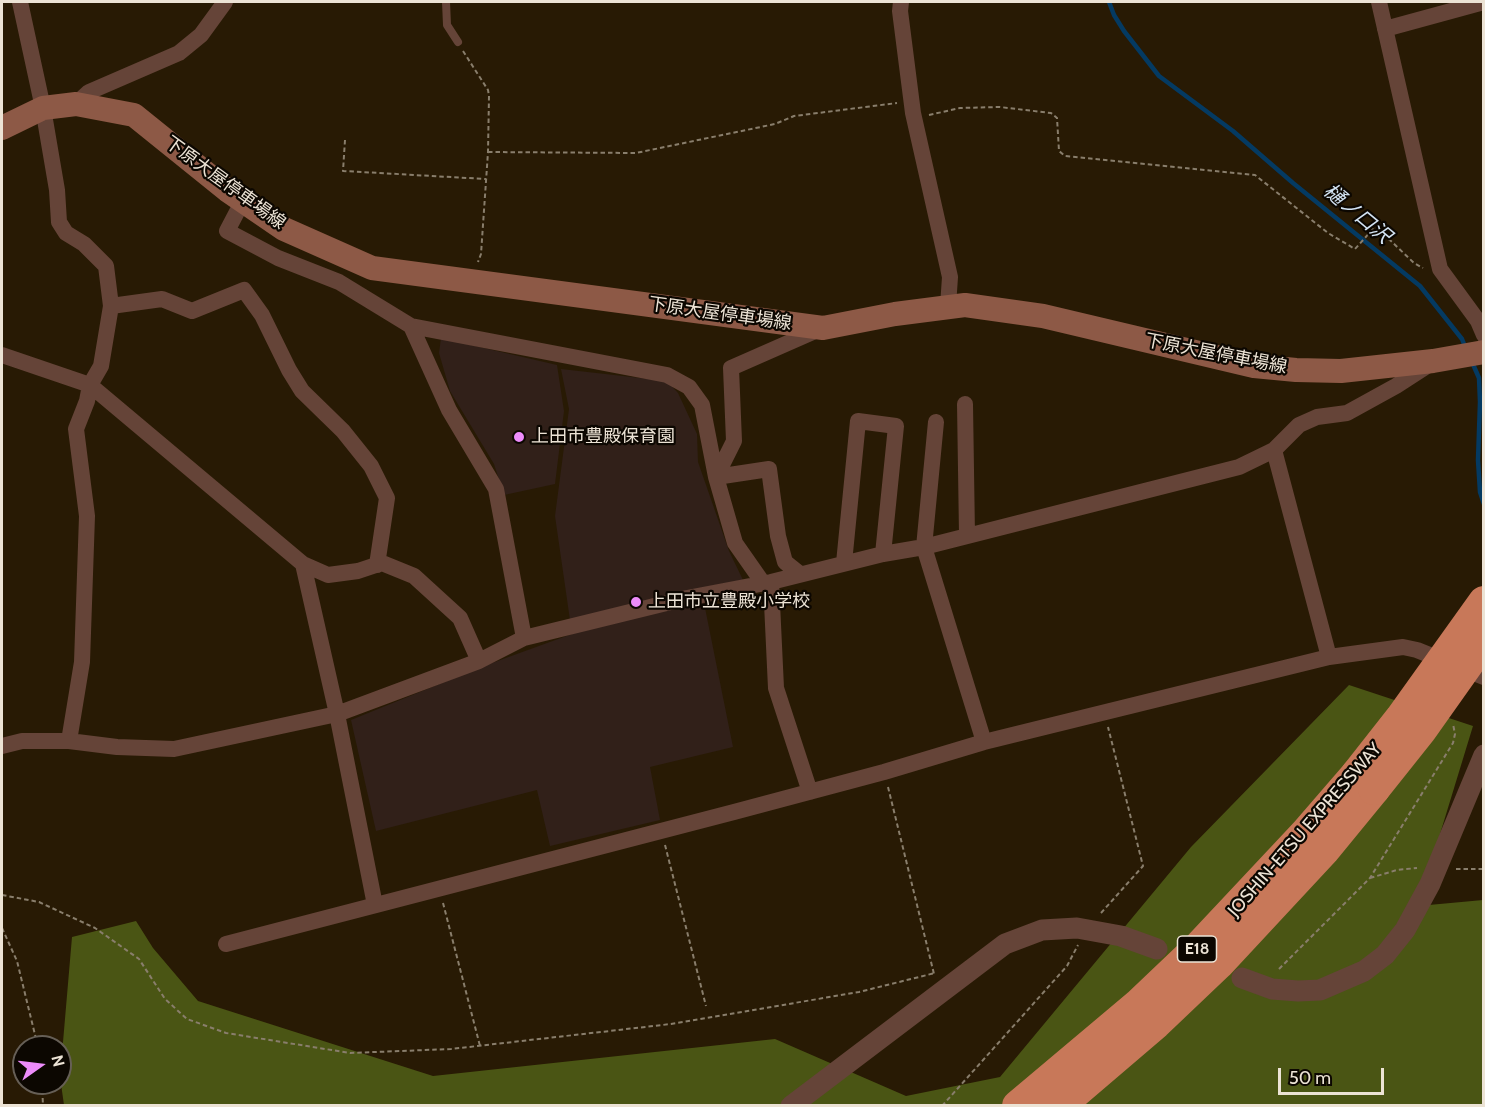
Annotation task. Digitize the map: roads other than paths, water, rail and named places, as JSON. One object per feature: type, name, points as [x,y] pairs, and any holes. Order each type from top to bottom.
[{"type":"highway","name":"JOSHIN-ETSU EXPRESSWAY","points":[[1059,1106],[1156,1023],[1218,964],[1324,850],[1429,680],[1484,602]]},
{"type":"highway","name":"JOSHIN-ETSU EXPRESSWAY","points":[[1018,1106],[1138,1005],[1200,946],[1269,874],[1421,730],[1484,641]]},
{"type":"main road","name":"下原大屋停車場線","points":[[2,128],[43,108],[76,104],[134,115],[227,190],[284,229],[372,268],[823,328],[964,305],[1043,316],[1265,367],[1341,371],[1433,362],[1476,349]]},
{"type":"street","points":[[20,2],[43,108],[57,190],[59,222],[66,233],[84,244],[106,266],[111,306],[102,366],[90,385],[87,401],[76,429],[87,516],[82,662],[69,741]]},
{"type":"street","points":[[76,104],[89,92],[179,53],[201,35],[225,2]]},
{"type":"street","points":[[901,2],[900,11],[915,119],[950,276],[948,306]]},
{"type":"street","points":[[1378,2],[1440,269],[1478,321],[1476,349]]},
{"type":"street","points":[[1385,29],[1484,2]]},
{"type":"street","points":[[247,202],[238,210],[227,231],[278,258],[339,282],[411,326],[667,375],[689,387],[702,405],[716,477],[735,543],[767,582],[776,688],[810,792]]},
{"type":"street","points":[[111,306],[162,299],[192,311],[244,290],[262,315],[302,391],[343,431],[371,466],[387,498],[377,565]]},
{"type":"street","points":[[411,326],[449,410],[496,489],[524,638]]},
{"type":"street","points":[[716,477],[734,441],[731,368],[823,328]]},
{"type":"street","points":[[2,355],[90,385],[303,564],[328,575],[358,571],[382,563],[414,576],[460,618],[479,661]]},
{"type":"street","points":[[2,746],[22,741],[69,741],[117,747],[174,749],[337,714],[479,661],[524,638],[687,598],[924,546],[1239,467],[1274,450],[1299,425],[1317,417],[1347,412],[1396,386],[1433,362]]},
{"type":"street","points":[[965,404],[967,535]]},
{"type":"street","points":[[844,563],[858,421],[896,426],[883,554]]},
{"type":"street","points":[[936,422],[924,546],[984,742]]},
{"type":"street","points":[[1274,450],[1329,657]]},
{"type":"street","points":[[716,477],[769,469],[778,536],[785,562],[800,574]]},
{"type":"street","points":[[303,564],[337,714],[375,905]]},
{"type":"street","points":[[226,944],[810,792],[984,742],[1329,657],[1403,647],[1417,650],[1484,677]]},
{"type":"street","points":[[1242,978],[1272,989],[1320,990],[1364,972],[1385,955],[1405,930],[1430,884],[1484,755]]},
{"type":"street","points":[[791,1106],[1005,944],[1042,930],[1077,928],[1121,936],[1157,949]]},
{"type":"lane","points":[[446,2],[447,26],[458,42]]},
{"type":"waterway","name":"樋ノ口沢","points":[[1109,2],[1124,31],[1159,76],[1233,131],[1420,286],[1462,339],[1466,349]]},
{"type":"waterway","name":"樋ノ口沢","points":[[1472,362],[1479,378],[1478,460],[1480,492],[1484,504]]},
{"type":"place","name":"上田市豊殿保育園","points":[[519,437]]},
{"type":"place","name":"上田市立豊殿小学校","points":[[636,602]]}]
